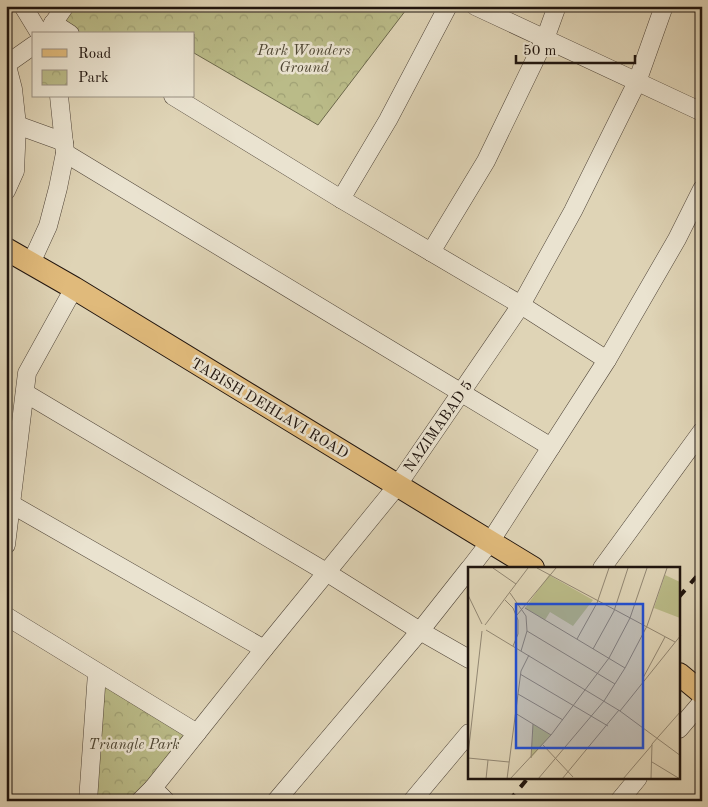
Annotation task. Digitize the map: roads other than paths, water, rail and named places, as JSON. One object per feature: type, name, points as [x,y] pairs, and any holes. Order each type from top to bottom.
[{"type":"main road","name":"TABISH DEHLAVI ROAD","points":[[6,248],[531,567]]},
{"type":"main road","points":[[680,675],[702,693]]},
{"type":"street","points":[[23,6],[46,30],[65,6]]},
{"type":"street","points":[[341,199],[388,120],[448,6]]},
{"type":"street","points":[[475,6],[702,112]]},
{"type":"street","points":[[431,252],[486,161],[545,39],[557,6]]},
{"type":"street","name":"NAZIMABAD 5","points":[[140,801],[153,788],[397,486],[521,305],[573,211],[637,82],[664,6]]},
{"type":"street","points":[[6,191],[15,170],[17,125],[13,89],[7,63],[32,46]]},
{"type":"street","points":[[31,263],[48,226],[58,188],[64,148],[59,98]]},
{"type":"street","points":[[176,98],[341,199],[521,305],[607,360]]},
{"type":"street","points":[[17,125],[64,148],[551,446]]},
{"type":"street","points":[[471,567],[490,542],[607,360],[677,240],[702,189]]},
{"type":"street","points":[[6,545],[27,373],[74,288]]},
{"type":"street","points":[[25,393],[468,658]]},
{"type":"street","points":[[603,567],[702,431]]},
{"type":"street","points":[[11,504],[264,649]]},
{"type":"street","points":[[276,801],[468,571]]},
{"type":"street","points":[[6,616],[197,734]]},
{"type":"street","points":[[88,801],[97,673]]},
{"type":"street","points":[[680,728],[702,702]]},
{"type":"street","points":[[412,801],[468,734]]},
{"type":"street","points":[[619,801],[636,780]]},
{"type":"street","points":[[153,788],[166,801]]},
{"type":"railway","points":[[680,596],[702,570]]},
{"type":"railway","points":[[509,801],[526,780]]},
{"type":"park label","name":"Park Wonders Ground","points":[[304,58]]},
{"type":"park label","name":"Triangle Park","points":[[134,744]]}]
